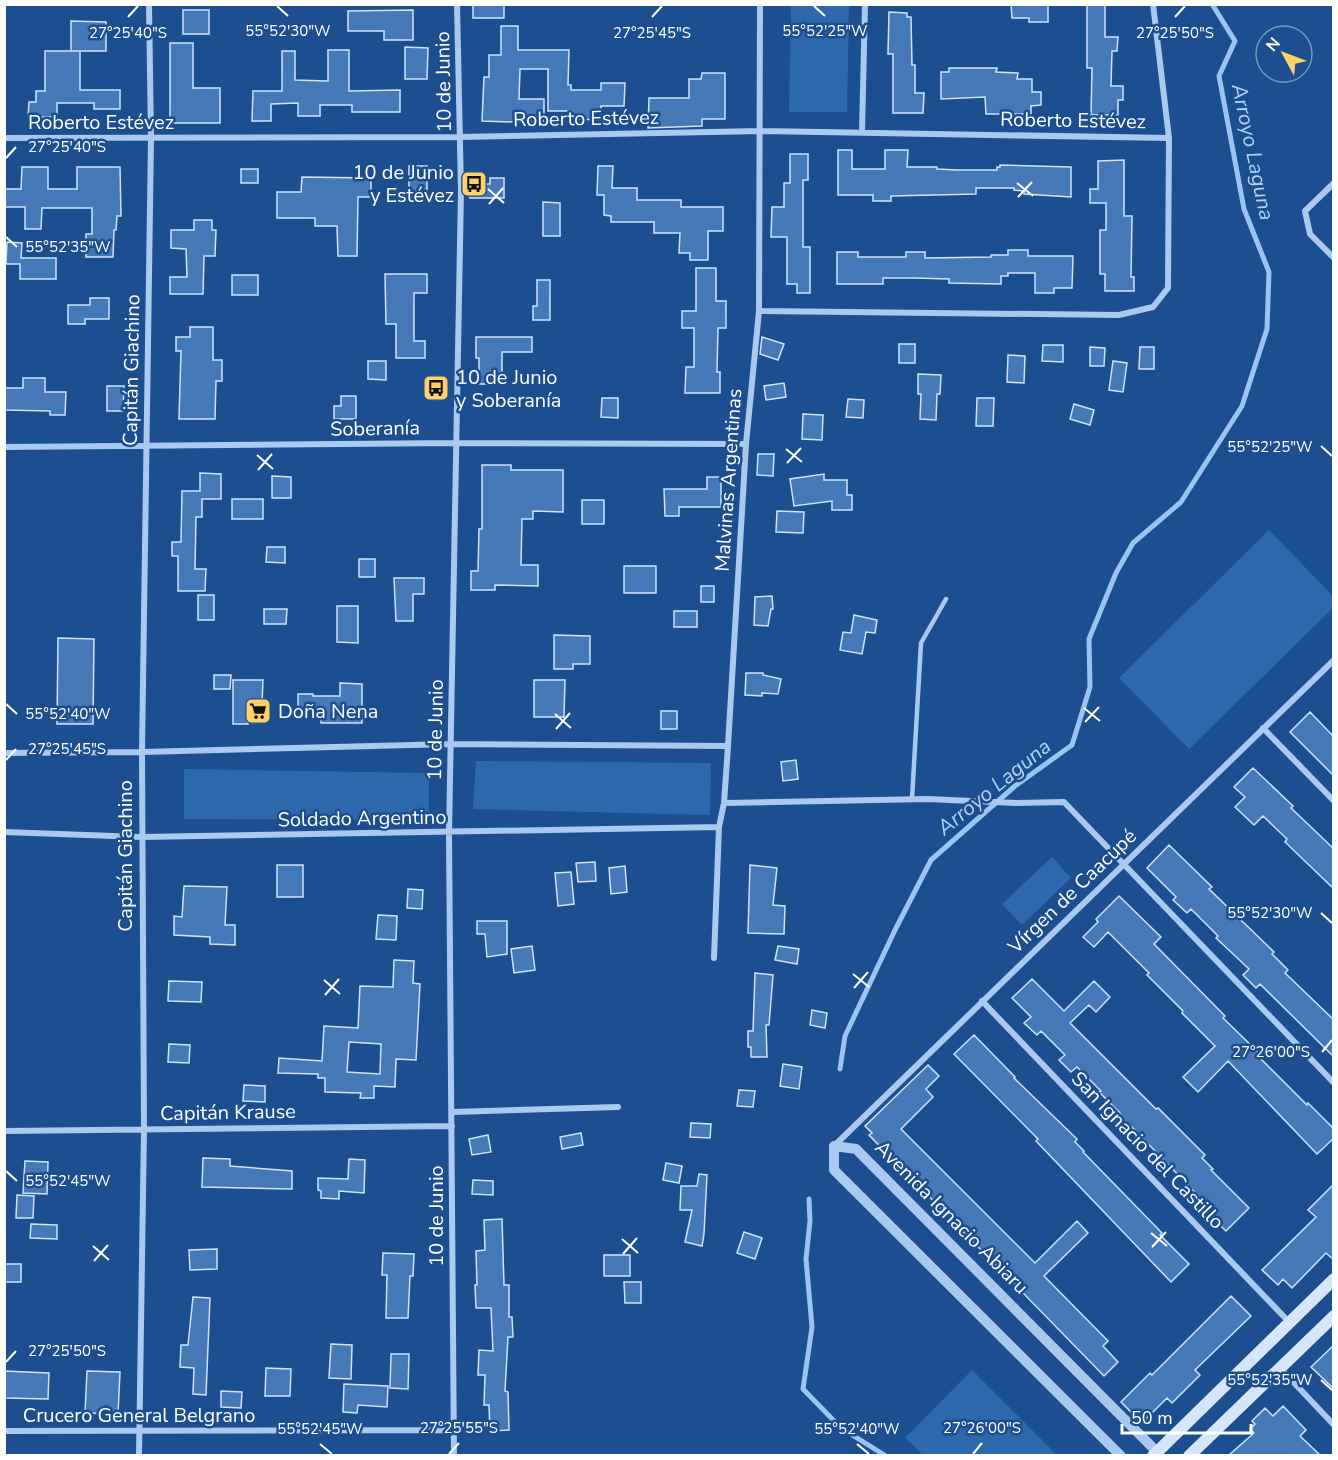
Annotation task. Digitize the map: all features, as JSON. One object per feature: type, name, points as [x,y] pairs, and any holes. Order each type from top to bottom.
[{"type":"main road","points":[[1157,1454],[1334,1279]]},
{"type":"main road","points":[[1189,1455],[1334,1316]]},
{"type":"street","name":"Capitán Giachino","points":[[139,1455],[144,1129],[141,837],[151,139],[149,4]]},
{"type":"street","name":"10 de Junio","points":[[454,1455],[449,833],[461,137],[457,4]]},
{"type":"street","name":"Malvinas Argentinas","points":[[714,958],[719,827],[724,803],[746,444],[759,310],[760,4]]},
{"type":"street","points":[[862,132],[865,4]]},
{"type":"street","points":[[759,310],[1119,315],[1153,307],[1168,288],[1169,138],[1153,4]]},
{"type":"street","name":"Roberto Estévez","points":[[4,138],[461,137],[761,131],[1169,138]]},
{"type":"street","points":[[1334,183],[1305,212],[1310,234],[1334,258]]},
{"type":"street","name":"Soberanía","points":[[4,447],[457,443],[746,444]]},
{"type":"street","name":"Vírgen de Caacupé","points":[[834,1146],[1334,660]]},
{"type":"street","points":[[1263,728],[1334,801]]},
{"type":"street","points":[[4,753],[452,744],[728,746]]},
{"type":"street","points":[[724,803],[912,799],[1016,803],[1064,802],[1334,1083]]},
{"type":"street","name":"Soldado Argentino","points":[[4,832],[141,837],[719,827]]},
{"type":"street","name":"San Ignacio del Castillo","points":[[982,1002],[1289,1322]]},
{"type":"street","points":[[453,1112],[618,1107]]},
{"type":"street","name":"Capitán Krause","points":[[4,1131],[452,1126]]},
{"type":"street","points":[[834,1146],[834,1170],[1121,1455]]},
{"type":"street","name":"Avenida Ignacio Abiaru","points":[[834,1146],[856,1149],[1157,1454]]},
{"type":"street","points":[[1280,1368],[1334,1425]]},
{"type":"street","name":"Crucero General Belgrano","points":[[4,1431],[453,1430]]},
{"type":"lane","points":[[912,799],[921,643],[946,598]]},
{"type":"shaded area","points":[[791,5],[849,5],[847,112],[789,112]]},
{"type":"shaded area","points":[[1269,530],[1333,596],[1333,608],[1189,749],[1119,678]]},
{"type":"shaded area","points":[[476,761],[711,763],[710,815],[473,809]]},
{"type":"shaded area","points":[[184,769],[429,773],[429,820],[184,819]]},
{"type":"shaded area","points":[[1052,857],[1071,878],[1022,925],[1002,904]]},
{"type":"shaded area","points":[[972,1370],[1057,1455],[923,1455],[905,1438]]},
{"type":"building","points":[[1011,4],[1048,4],[1048,22],[1029,22],[1029,18],[1012,18]]},
{"type":"building","points":[[1087,4],[1105,4],[1105,37],[1118,37],[1117,51],[1112,51],[1111,86],[1123,86],[1123,100],[1118,100],[1118,115],[1091,115],[1092,68],[1087,68]]},
{"type":"building","points":[[473,5],[504,5],[504,18],[473,18]]},
{"type":"building","points":[[183,10],[209,10],[209,34],[183,34]]},
{"type":"building","points":[[413,10],[413,40],[384,40],[384,31],[348,31],[348,11]]},
{"type":"building","points":[[889,12],[907,13],[907,17],[911,17],[915,93],[924,93],[923,113],[893,113],[893,54],[888,54]]},
{"type":"building","points":[[71,21],[106,22],[106,51],[71,51]]},
{"type":"building","points":[[501,26],[518,26],[518,50],[569,50],[568,85],[571,85],[571,90],[601,90],[601,83],[625,83],[624,106],[601,106],[601,120],[572,119],[572,111],[548,111],[548,69],[520,69],[519,99],[544,99],[544,123],[482,121],[484,77],[489,77],[489,55],[501,55]]},
{"type":"building","points":[[170,43],[193,43],[193,88],[220,88],[220,123],[170,123]]},
{"type":"building","points":[[405,47],[428,48],[427,79],[405,79]]},
{"type":"building","points":[[328,50],[349,50],[349,91],[400,90],[400,112],[352,112],[352,105],[320,105],[320,116],[298,116],[298,103],[271,104],[271,121],[252,121],[253,91],[282,91],[282,51],[295,51],[295,80],[328,81]]},
{"type":"building","points":[[45,51],[80,51],[80,90],[120,90],[120,109],[94,109],[94,103],[57,103],[57,117],[28,117],[29,102],[36,102],[36,91],[45,91]]},
{"type":"building","points":[[949,68],[997,68],[996,72],[1018,73],[1017,79],[1032,79],[1032,92],[1041,92],[1041,105],[1031,106],[1031,114],[986,114],[985,97],[941,99],[941,72],[949,72]]},
{"type":"building","points":[[702,73],[725,73],[725,119],[702,119],[702,126],[648,128],[649,98],[689,98],[689,79],[701,79]]},
{"type":"building","points":[[838,150],[852,150],[852,169],[885,169],[885,150],[908,150],[907,167],[997,170],[1000,165],[1071,167],[1071,197],[1024,194],[1024,191],[1014,190],[1014,188],[976,188],[976,194],[891,196],[891,201],[873,201],[873,195],[838,195]]},
{"type":"building","points":[[790,154],[808,154],[808,180],[803,180],[803,247],[810,247],[810,293],[797,293],[797,284],[787,284],[787,237],[771,237],[772,207],[784,207],[784,183],[790,183]]},
{"type":"building","points":[[1124,160],[1124,216],[1132,216],[1131,277],[1134,277],[1134,291],[1105,291],[1105,274],[1100,274],[1100,230],[1106,230],[1106,203],[1090,203],[1090,189],[1098,189],[1098,161]]},
{"type":"building","points":[[409,166],[427,166],[427,200],[409,199]]},
{"type":"building","points":[[598,166],[613,166],[612,188],[637,188],[637,200],[681,200],[681,207],[723,207],[723,231],[708,231],[708,260],[690,260],[690,253],[679,253],[680,233],[654,233],[654,222],[611,222],[611,216],[604,215],[604,195],[597,195]]},
{"type":"building","points":[[22,167],[48,167],[48,189],[77,189],[77,167],[120,167],[121,216],[117,216],[116,230],[114,230],[113,257],[86,257],[86,234],[92,234],[92,208],[42,208],[41,229],[25,229],[25,207],[4,207],[4,189],[21,189]]},
{"type":"building","points":[[241,169],[258,169],[258,183],[241,183]]},
{"type":"building","points":[[302,177],[371,178],[371,197],[358,197],[357,256],[338,256],[337,226],[315,226],[315,218],[277,218],[277,192],[301,192]]},
{"type":"building","points":[[490,178],[504,178],[504,198],[470,198],[470,184],[490,184]]},
{"type":"building","points":[[543,202],[560,203],[560,236],[543,236]]},
{"type":"building","points":[[194,220],[212,220],[212,230],[216,230],[215,256],[204,256],[203,294],[170,294],[170,277],[187,277],[186,249],[171,248],[171,230],[194,230]]},
{"type":"building","points":[[7,242],[22,243],[21,258],[56,258],[56,279],[20,279],[20,264],[6,264]]},
{"type":"building","points":[[1008,250],[1028,250],[1028,256],[1073,256],[1072,288],[1054,288],[1054,293],[1035,293],[1035,273],[1008,273],[1008,276],[1001,276],[1001,284],[949,283],[949,279],[883,278],[883,284],[837,284],[837,252],[858,252],[858,257],[906,257],[906,252],[925,252],[925,258],[991,257],[991,255],[1008,255]]},
{"type":"building","points":[[696,268],[716,268],[716,301],[726,301],[726,328],[718,328],[717,372],[720,372],[720,393],[685,393],[686,367],[694,367],[694,328],[682,328],[682,311],[696,311]]},
{"type":"building","points":[[385,274],[427,274],[427,293],[414,293],[414,341],[425,341],[425,358],[396,358],[396,324],[386,324]]},
{"type":"building","points":[[232,275],[258,275],[258,295],[232,295]]},
{"type":"building","points":[[537,280],[550,280],[550,320],[533,320],[533,306],[537,306]]},
{"type":"building","points":[[90,298],[109,298],[109,319],[85,319],[85,324],[68,324],[68,305],[90,305]]},
{"type":"building","points":[[190,327],[213,327],[213,360],[222,360],[222,381],[216,381],[215,419],[179,419],[181,351],[176,351],[176,337],[190,337]]},
{"type":"building","points":[[476,337],[532,337],[532,352],[502,352],[502,384],[479,384]]},
{"type":"building","points":[[762,337],[784,344],[778,360],[760,354]]},
{"type":"building","points":[[899,344],[915,344],[915,363],[899,363]]},
{"type":"building","points":[[1043,345],[1063,345],[1063,362],[1042,361]]},
{"type":"building","points":[[1090,347],[1105,348],[1104,366],[1090,366]]},
{"type":"building","points":[[1140,347],[1154,347],[1154,369],[1139,369]]},
{"type":"building","points":[[1008,355],[1025,356],[1024,383],[1007,382]]},
{"type":"building","points":[[368,361],[386,361],[386,380],[368,379]]},
{"type":"building","points":[[1113,361],[1127,363],[1123,392],[1109,390]]},
{"type":"building","points":[[918,374],[941,375],[940,394],[937,394],[936,420],[920,419],[921,394],[918,394]]},
{"type":"building","points":[[23,378],[45,378],[45,392],[66,392],[65,415],[50,415],[50,411],[4,410],[4,388],[23,388]]},
{"type":"building","points":[[784,383],[786,397],[766,400],[764,386]]},
{"type":"building","points":[[107,386],[124,386],[123,411],[107,411]]},
{"type":"building","points":[[341,396],[356,396],[356,419],[334,419],[334,406],[341,406]]},
{"type":"building","points":[[602,398],[618,398],[618,418],[601,417]]},
{"type":"building","points":[[977,398],[994,398],[993,426],[976,426]]},
{"type":"building","points":[[848,399],[864,400],[863,418],[846,417]]},
{"type":"building","points":[[1074,404],[1094,410],[1090,425],[1070,419]]},
{"type":"building","points":[[803,414],[823,415],[822,440],[802,439]]},
{"type":"building","points":[[758,454],[774,454],[773,476],[757,475]]},
{"type":"building","points":[[482,465],[511,465],[511,470],[563,470],[563,512],[533,511],[533,519],[522,519],[521,565],[538,565],[538,586],[495,585],[495,590],[471,590],[471,571],[478,571],[479,529],[482,529]]},
{"type":"building","points":[[200,473],[221,474],[221,499],[202,499],[202,517],[196,517],[195,569],[206,569],[205,591],[178,591],[178,556],[172,556],[172,542],[181,542],[182,491],[200,491]]},
{"type":"building","points":[[824,474],[824,480],[847,480],[847,495],[852,495],[852,510],[832,510],[832,501],[794,506],[790,479]]},
{"type":"building","points":[[272,476],[291,477],[291,498],[272,498]]},
{"type":"building","points":[[707,477],[721,477],[721,507],[679,507],[679,516],[665,516],[664,489],[707,489]]},
{"type":"building","points":[[232,499],[263,499],[263,519],[232,519]]},
{"type":"building","points":[[582,500],[604,500],[604,524],[582,524]]},
{"type":"building","points":[[777,511],[804,512],[803,533],[776,532]]},
{"type":"building","points":[[267,547],[285,547],[285,563],[266,562]]},
{"type":"building","points":[[359,559],[375,559],[375,577],[359,577]]},
{"type":"building","points":[[624,566],[656,566],[656,593],[624,593]]},
{"type":"building","points":[[394,578],[424,578],[424,594],[413,594],[413,621],[396,621]]},
{"type":"building","points":[[701,586],[714,586],[714,602],[701,602]]},
{"type":"building","points":[[198,595],[214,595],[214,620],[198,620]]},
{"type":"building","points":[[772,596],[773,609],[771,609],[768,626],[754,625],[755,597]]},
{"type":"building","points":[[337,606],[358,606],[358,643],[337,642]]},
{"type":"building","points":[[264,609],[287,609],[286,624],[264,624]]},
{"type":"building","points":[[674,611],[697,611],[697,627],[674,627]]},
{"type":"building","points":[[854,615],[877,620],[875,633],[866,632],[862,654],[840,650],[843,632],[851,633]]},
{"type":"building","points":[[554,635],[590,636],[590,664],[573,664],[573,669],[554,669]]},
{"type":"building","points":[[58,638],[94,639],[93,724],[57,724]]},
{"type":"building","points":[[746,673],[763,673],[763,675],[781,679],[778,694],[745,695]]},
{"type":"building","points":[[214,675],[231,675],[230,689],[214,689]]},
{"type":"building","points":[[233,680],[263,680],[262,704],[248,704],[248,724],[233,724]]},
{"type":"building","points":[[534,680],[565,680],[564,717],[534,717]]},
{"type":"building","points":[[340,683],[362,684],[362,723],[321,723],[321,709],[298,709],[298,694],[340,696]]},
{"type":"building","points":[[661,711],[677,711],[677,729],[661,729]]},
{"type":"building","points":[[1310,712],[1334,737],[1334,776],[1290,732]]},
{"type":"building","points":[[796,760],[798,779],[783,781],[781,762]]},
{"type":"building","points":[[1253,768],[1334,849],[1334,889],[1285,842],[1287,839],[1263,816],[1254,825],[1235,807],[1245,797],[1234,787]]},
{"type":"building","points":[[1169,845],[1212,887],[1209,889],[1274,952],[1272,954],[1288,970],[1285,973],[1334,1020],[1334,1057],[1260,984],[1256,988],[1243,975],[1249,969],[1216,938],[1218,936],[1191,909],[1187,913],[1173,900],[1176,897],[1147,868]]},
{"type":"building","points":[[595,862],[596,881],[578,882],[576,863]]},
{"type":"building","points":[[277,865],[303,865],[303,897],[277,897]]},
{"type":"building","points":[[750,865],[777,868],[773,905],[785,906],[784,934],[748,933]]},
{"type":"building","points":[[625,866],[627,892],[611,894],[609,868]]},
{"type":"building","points":[[571,872],[574,904],[558,906],[555,873]]},
{"type":"building","points":[[184,886],[227,887],[225,925],[235,925],[235,945],[210,944],[210,937],[174,935],[174,916],[182,917]]},
{"type":"building","points":[[408,889],[423,890],[422,909],[407,908]]},
{"type":"building","points":[[1119,896],[1161,937],[1154,944],[1225,1016],[1223,1018],[1260,1054],[1258,1056],[1334,1129],[1334,1138],[1317,1154],[1228,1061],[1198,1092],[1183,1077],[1215,1046],[1147,975],[1149,973],[1108,932],[1094,947],[1083,937],[1098,922],[1096,919]]},
{"type":"building","points":[[378,915],[397,916],[396,940],[376,939]]},
{"type":"building","points":[[477,921],[507,921],[507,954],[487,957],[485,934],[477,934]]},
{"type":"building","points":[[532,946],[535,970],[514,973],[511,949]]},
{"type":"building","points":[[778,946],[799,949],[797,964],[775,960]]},
{"type":"building","points":[[394,960],[414,961],[413,983],[420,984],[416,1060],[396,1059],[395,1087],[374,1086],[374,1098],[360,1098],[361,1093],[325,1092],[325,1078],[318,1078],[318,1074],[278,1073],[279,1058],[322,1061],[324,1026],[358,1028],[360,986],[393,987]],"holes":[[[349,1042],[381,1044],[380,1074],[347,1072]]]},
{"type":"building","points":[[755,973],[773,975],[769,1025],[766,1025],[767,1057],[751,1057],[751,1047],[748,1047],[748,1031],[753,1031]]},
{"type":"building","points":[[1032,979],[1064,1011],[1094,981],[1110,997],[1096,1012],[1089,1005],[1070,1023],[1205,1155],[1202,1158],[1213,1169],[1211,1170],[1249,1208],[1226,1231],[1203,1209],[1207,1205],[1129,1124],[1123,1130],[1113,1119],[1120,1113],[1099,1092],[1101,1091],[1077,1067],[1071,1072],[1059,1060],[1065,1055],[1041,1031],[1037,1035],[1024,1023],[1031,1017],[1012,998]]},
{"type":"building","points":[[169,981],[202,982],[201,1002],[168,1001]]},
{"type":"building","points":[[812,1010],[827,1013],[825,1028],[810,1025]]},
{"type":"building","points":[[974,1035],[1014,1078],[1077,1139],[1075,1142],[1083,1152],[1189,1264],[1171,1282],[1036,1141],[1038,1139],[954,1054]]},
{"type":"building","points":[[169,1044],[190,1045],[189,1063],[168,1062]]},
{"type":"building","points":[[783,1064],[802,1067],[799,1089],[780,1086]]},
{"type":"building","points":[[928,1065],[939,1076],[926,1089],[933,1097],[901,1129],[1035,1263],[1077,1221],[1088,1233],[1044,1276],[1108,1341],[1103,1346],[1118,1362],[1104,1376],[869,1135],[872,1133],[865,1126]]},
{"type":"building","points":[[244,1085],[265,1086],[265,1102],[243,1101]]},
{"type":"building","points":[[739,1090],[755,1091],[753,1107],[737,1106]]},
{"type":"building","points":[[691,1123],[711,1124],[710,1138],[690,1137]]},
{"type":"building","points":[[581,1133],[583,1145],[562,1149],[560,1137]]},
{"type":"building","points":[[488,1135],[491,1152],[472,1155],[469,1139]]},
{"type":"building","points":[[203,1158],[230,1159],[230,1166],[292,1171],[292,1189],[202,1187]]},
{"type":"building","points":[[349,1159],[365,1160],[364,1193],[339,1191],[339,1199],[321,1198],[318,1178],[348,1179]]},
{"type":"building","points":[[25,1161],[48,1162],[47,1194],[23,1193]]},
{"type":"building","points":[[666,1163],[682,1166],[679,1183],[663,1180]]},
{"type":"building","points":[[699,1174],[707,1175],[702,1246],[685,1242],[692,1210],[680,1210],[681,1186],[697,1186]]},
{"type":"building","points":[[473,1180],[493,1181],[493,1195],[472,1194]]},
{"type":"building","points":[[1334,1184],[1334,1260],[1326,1253],[1292,1288],[1283,1279],[1278,1285],[1262,1270],[1316,1217],[1308,1210]]},
{"type":"building","points":[[17,1195],[34,1196],[33,1218],[16,1218]]},
{"type":"building","points":[[502,1219],[504,1285],[509,1285],[509,1317],[512,1317],[513,1337],[508,1337],[505,1391],[508,1392],[509,1430],[490,1431],[489,1405],[484,1405],[485,1375],[478,1375],[479,1350],[493,1351],[491,1308],[476,1308],[476,1251],[485,1250],[484,1220]]},
{"type":"building","points":[[31,1224],[57,1225],[57,1239],[30,1238]]},
{"type":"building","points":[[744,1232],[762,1238],[755,1259],[737,1253]]},
{"type":"building","points":[[217,1249],[217,1269],[190,1270],[189,1250]]},
{"type":"building","points":[[383,1253],[414,1254],[413,1276],[410,1276],[408,1318],[386,1318],[387,1275],[382,1275]]},
{"type":"building","points":[[604,1255],[630,1255],[630,1276],[604,1276]]},
{"type":"building","points":[[4,1264],[21,1264],[21,1282],[4,1282]]},
{"type":"building","points":[[624,1282],[641,1282],[641,1303],[625,1303]]},
{"type":"building","points":[[1231,1296],[1251,1316],[1195,1370],[1200,1375],[1172,1403],[1167,1398],[1142,1423],[1121,1402],[1150,1373],[1152,1375]]},
{"type":"building","points":[[193,1297],[210,1298],[206,1395],[193,1394],[194,1368],[180,1367],[181,1345],[188,1345]]},
{"type":"building","points":[[331,1344],[352,1345],[351,1379],[329,1378]]},
{"type":"building","points":[[1334,1345],[1334,1389],[1311,1367]]},
{"type":"building","points":[[391,1354],[409,1354],[408,1389],[390,1388]]},
{"type":"building","points":[[266,1368],[291,1369],[290,1396],[265,1396]]},
{"type":"building","points":[[4,1371],[49,1373],[48,1399],[4,1398]]},
{"type":"building","points":[[87,1371],[120,1372],[118,1414],[85,1413]]},
{"type":"building","points":[[344,1384],[388,1386],[387,1407],[358,1405],[357,1413],[343,1412]]},
{"type":"building","points":[[221,1391],[242,1392],[241,1408],[221,1407]]},
{"type":"building","points":[[1283,1406],[1306,1430],[1300,1436],[1320,1455],[1229,1455],[1254,1433],[1250,1429],[1255,1424],[1252,1421],[1265,1408],[1273,1416]]},
{"type":"waterway","name":"Arroyo Laguna","points":[[840,1069],[845,1036],[931,860],[1015,786],[1072,745],[1090,687],[1089,639],[1116,573],[1133,543],[1181,502],[1242,406],[1267,329],[1269,272],[1244,209],[1219,76],[1235,41],[1212,4]]},
{"type":"waterway","name":"Arroyo Laguna","points":[[809,1199],[810,1221],[806,1259],[812,1327],[803,1389],[841,1428],[886,1456]]},
{"type":"place","name":"10 de Junio y Estévez","points":[[474,184]]},
{"type":"place","name":"10 de Junio y Soberanía","points":[[436,388]]},
{"type":"place","name":"Doña Nena","points":[[258,711]]}]
